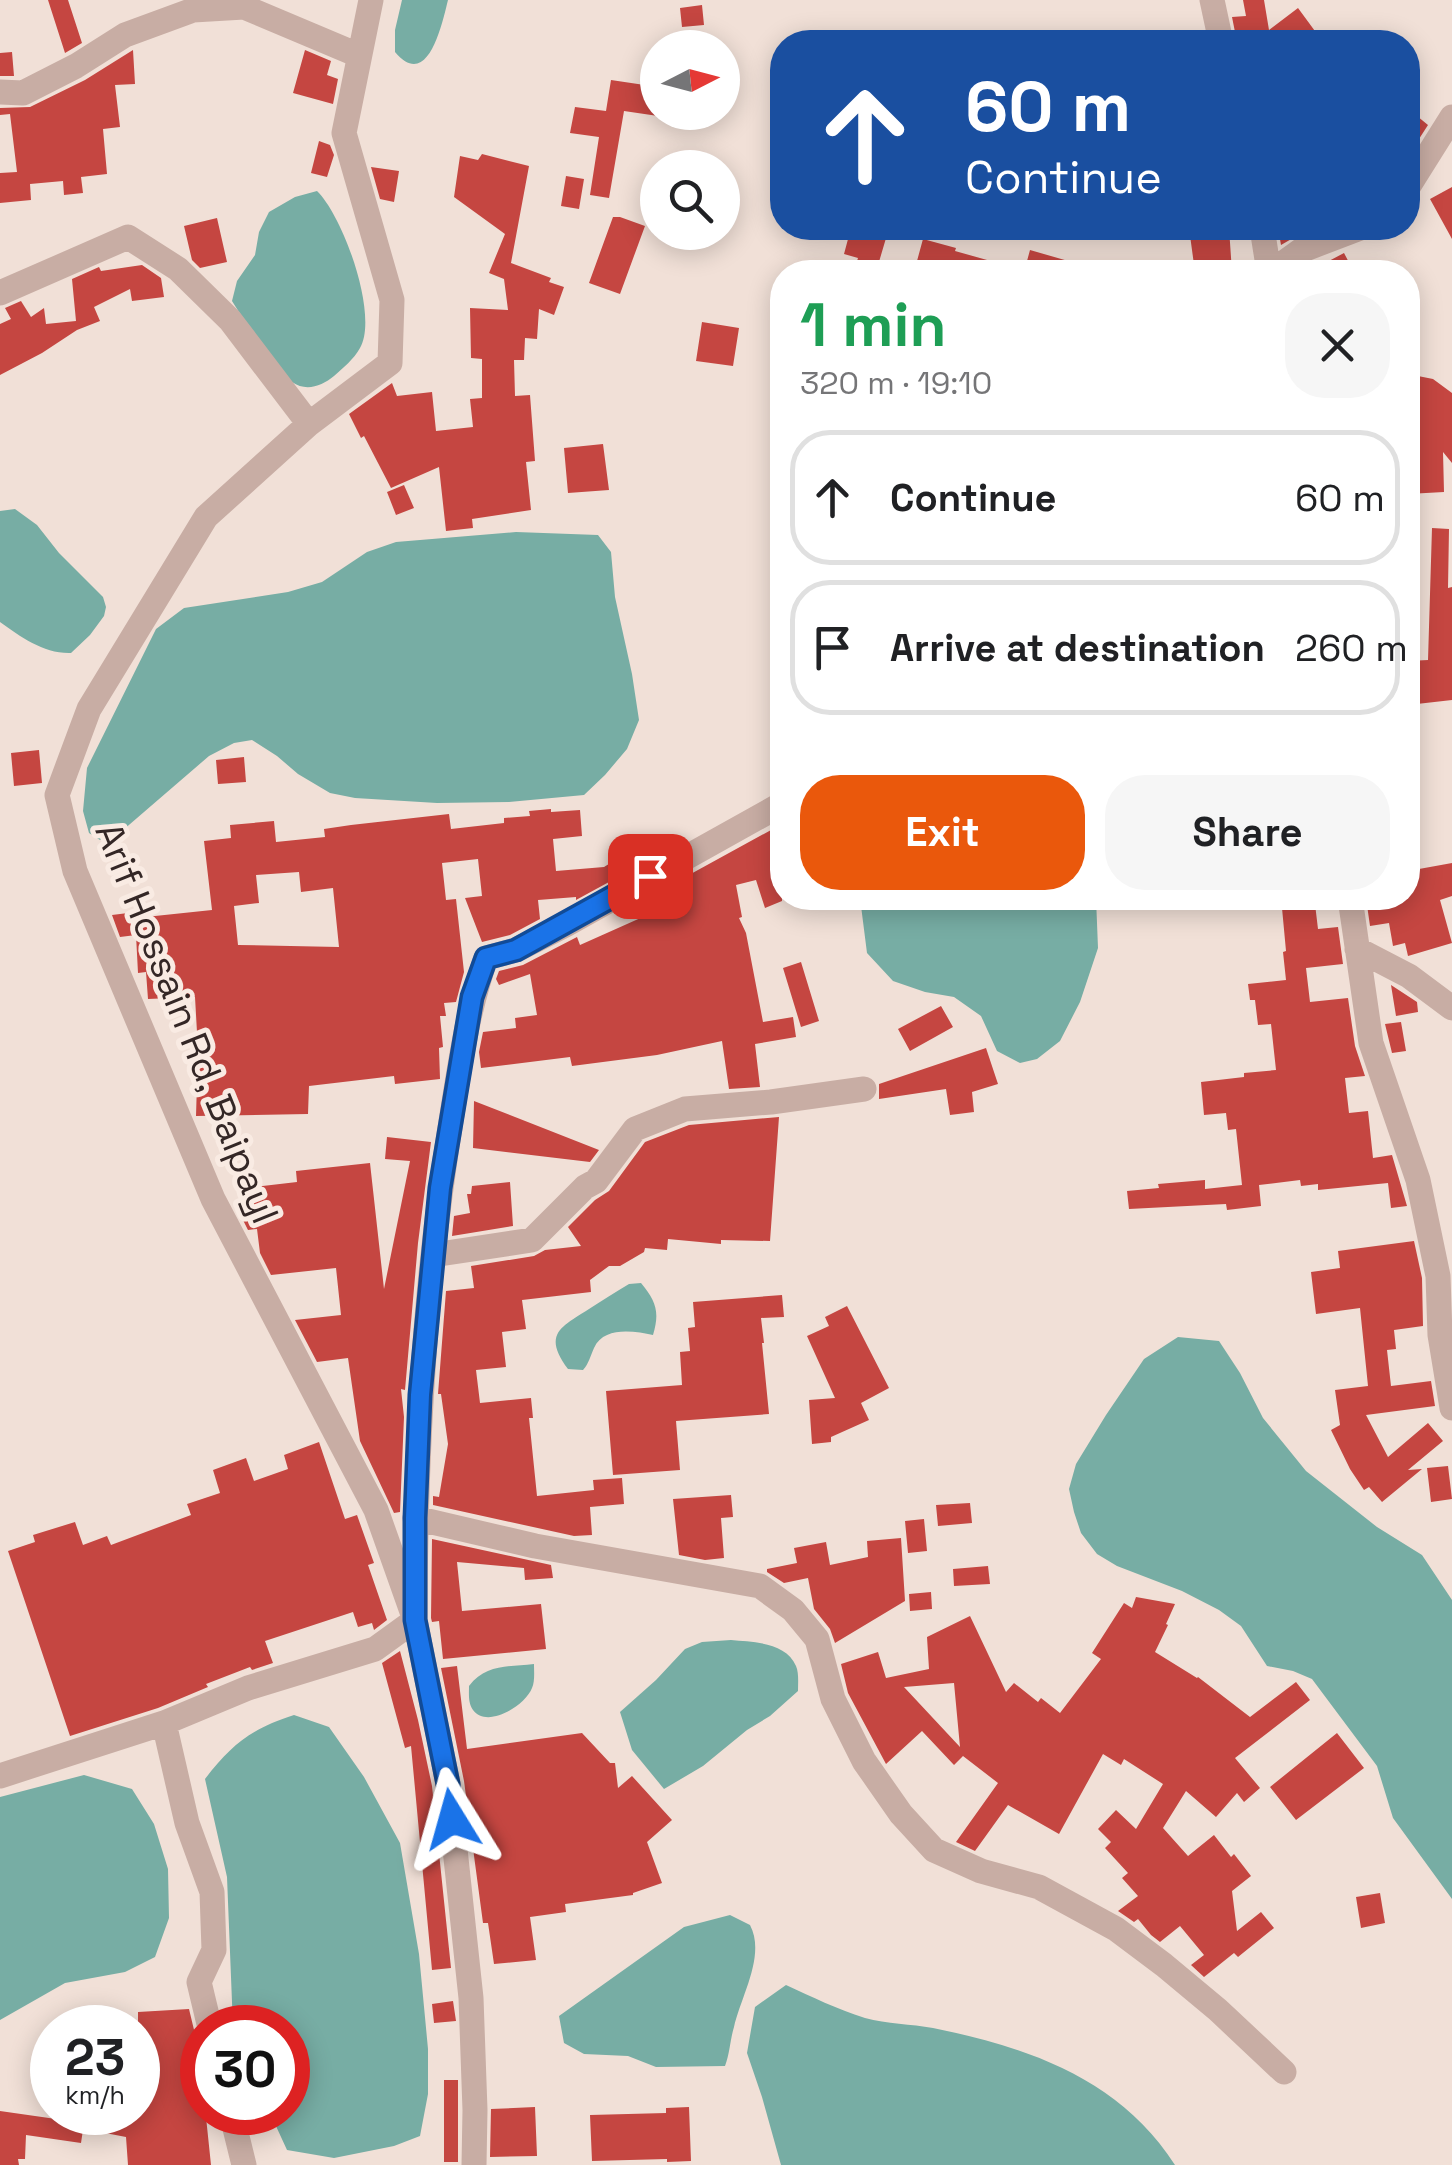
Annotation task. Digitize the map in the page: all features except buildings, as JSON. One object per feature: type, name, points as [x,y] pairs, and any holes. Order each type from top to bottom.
[{"type":"street","name":"Arif Hossain Rd, Baipayl","points":[[370,0],[344,133],[392,300],[390,364],[309,424],[206,517],[89,710],[57,796],[76,870],[213,1199],[376,1510],[415,1620],[448,1784],[471,1998],[474,2165]]},
{"type":"street","points":[[1212,0],[1218,30]]},
{"type":"street","points":[[0,92],[23,93],[125,35],[193,10],[244,7],[358,55]]},
{"type":"street","points":[[1420,168],[1452,117]]},
{"type":"street","points":[[0,293],[128,237],[178,269],[230,320],[309,424]]},
{"type":"street","points":[[1287,260],[1329,240]]},
{"type":"street","points":[[0,1776],[164,1723],[248,1688],[375,1649],[415,1620],[420,1395],[440,1188],[472,997],[486,958],[516,950],[567,924],[770,811]]},
{"type":"street","points":[[1351,910],[1371,1043],[1418,1180],[1438,1276],[1440,1335],[1452,1408]]},
{"type":"street","points":[[1356,949],[1409,976],[1452,1008]]},
{"type":"street","points":[[434,1255],[532,1240],[596,1181],[624,1140],[643,1124],[685,1110],[864,1089]]},
{"type":"street","points":[[415,1518],[535,1546],[760,1586],[794,1610],[817,1640],[833,1699],[864,1761],[901,1814],[934,1850],[1038,1887],[1116,1929],[1218,2010],[1284,2072]]},
{"type":"street","points":[[164,1723],[187,1823],[212,1892],[214,1950],[200,1982],[205,2005]]},
{"type":"street","points":[[237,2135],[244,2165]]},
{"type":"water","points":[[402,0],[448,0],[432,50],[416,64],[395,52]]},
{"type":"water","points":[[317,191],[337,221],[355,266],[362,290],[365,333],[360,348],[345,367],[324,383],[308,387],[288,378],[232,301],[237,281],[255,255],[259,232],[269,212],[295,197]]},
{"type":"water","points":[[15,509],[37,525],[103,597],[104,616],[71,653],[42,648],[0,622],[0,511]]},
{"type":"water","points":[[516,532],[598,535],[611,552],[615,597],[639,720],[627,749],[584,795],[437,803],[355,798],[330,793],[252,740],[234,743],[209,756],[115,837],[100,840],[89,833],[83,811],[87,768],[156,629],[184,608],[288,592],[322,582],[367,552],[396,542]]},
{"type":"water","points":[[862,910],[1096,910],[1098,948],[1080,1002],[1060,1041],[1037,1059],[1020,1063],[997,1051],[981,1016],[954,997],[893,981],[867,953]]},
{"type":"water","points":[[641,1283],[655,1307],[653,1335],[612,1333],[599,1341],[583,1370],[568,1369],[556,1347],[563,1327],[629,1284]]},
{"type":"water","points":[[1178,1337],[1219,1341],[1263,1418],[1306,1471],[1377,1527],[1422,1555],[1452,1600],[1452,1899],[1393,1818],[1377,1766],[1312,1679],[1267,1666],[1241,1626],[1219,1610],[1117,1566],[1097,1554],[1081,1533],[1069,1489],[1076,1464],[1144,1359]]},
{"type":"water","points":[[731,1640],[768,1645],[785,1652],[797,1669],[798,1691],[703,1766],[664,1789],[632,1750],[620,1712],[685,1649],[702,1642]]},
{"type":"water","points":[[534,1664],[532,1688],[522,1702],[496,1716],[479,1715],[473,1710],[469,1686],[476,1679],[498,1668]]},
{"type":"water","points":[[294,1715],[329,1727],[364,1777],[400,1843],[419,1954],[428,2094],[420,2136],[394,2146],[334,2158],[287,2150],[280,2135],[310,2135],[310,2005],[232,2005],[227,1877],[205,1779],[224,1756],[266,1726]]},
{"type":"water","points":[[84,1775],[132,1789],[154,1824],[168,1869],[169,1918],[155,1957],[125,1972],[65,1983],[0,2020],[0,1797]]},
{"type":"water","points":[[730,1915],[750,1925],[755,1949],[725,2066],[656,2067],[628,2056],[584,2054],[564,2043],[559,2016],[684,1927]]},
{"type":"water","points":[[786,1985],[865,2018],[933,2028],[1003,2045],[1069,2071],[1127,2110],[1153,2135],[1175,2165],[781,2165],[747,2053],[755,2007]]},
{"type":"route","points":[[452,1819],[415,1620],[415,1518],[420,1395],[440,1188],[472,997],[486,958],[516,950],[650,876]]}]
